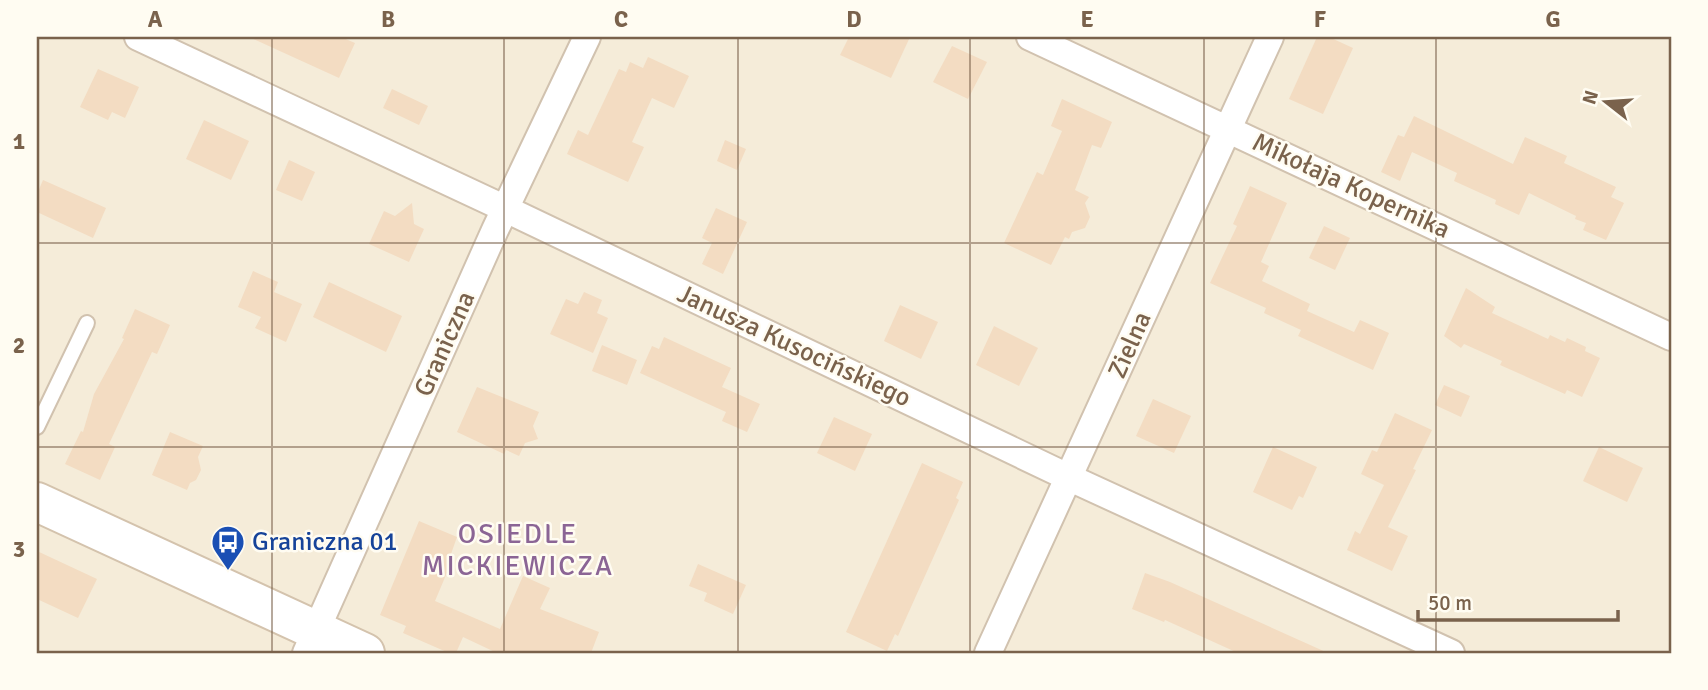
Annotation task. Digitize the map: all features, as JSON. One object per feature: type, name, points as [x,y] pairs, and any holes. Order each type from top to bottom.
[{"type":"street","name":"Janusza Kusocińskiego","points":[[138,37],[1070,478],[1451,653]]},
{"type":"street","name":"Graniczna","points":[[311,642],[506,209],[587,37]]},
{"type":"street","name":"Mikołaja Kopernika","points":[[1030,37],[1671,337]]},
{"type":"street","name":"Zielna","points":[[988,653],[1270,37]]},
{"type":"street","points":[[37,502],[311,642],[365,653]]},
{"type":"lane","points":[[37,427],[87,323]]},
{"type":"shaded area","points":[[37,37],[1671,37],[1671,653],[37,653]]},
{"type":"building","points":[[249,37],[341,37],[355,43],[339,78]]},
{"type":"building","points":[[849,37],[910,37],[891,78],[840,55]]},
{"type":"building","points":[[1317,37],[1329,37],[1353,48],[1323,114],[1289,99]]},
{"type":"building","points":[[952,46],[987,62],[968,99],[933,82]]},
{"type":"building","points":[[648,57],[689,76],[674,108],[652,98],[632,142],[644,147],[628,182],[567,154],[578,130],[588,135],[619,69],[626,72],[630,62],[643,68]]},
{"type":"building","points":[[98,69],[139,87],[125,118],[112,112],[108,120],[80,107]]},
{"type":"building","points":[[392,89],[428,106],[419,125],[383,108]]},
{"type":"building","points":[[1062,99],[1112,122],[1101,148],[1092,145],[1075,190],[1089,197],[1085,203],[1090,217],[1085,228],[1072,232],[1069,239],[1065,237],[1051,265],[1004,243],[1037,172],[1043,175],[1062,131],[1051,126]]},
{"type":"building","points":[[1414,116],[1513,164],[1525,137],[1567,156],[1564,163],[1616,187],[1611,197],[1624,203],[1606,240],[1583,230],[1586,223],[1575,219],[1576,216],[1529,193],[1519,215],[1495,204],[1496,200],[1454,181],[1457,173],[1412,152],[1400,181],[1381,172],[1398,135],[1404,137]]},
{"type":"building","points":[[204,120],[249,141],[231,180],[186,159]]},
{"type":"building","points":[[725,140],[746,149],[737,170],[717,161]]},
{"type":"building","points":[[289,160],[315,172],[302,201],[276,190]]},
{"type":"building","points":[[43,180],[106,208],[93,238],[37,212],[37,194]]},
{"type":"building","points":[[1250,186],[1287,203],[1261,262],[1269,266],[1262,281],[1310,304],[1307,311],[1354,332],[1360,320],[1389,333],[1373,370],[1298,336],[1301,330],[1264,313],[1266,308],[1210,283],[1237,226],[1233,224]]},
{"type":"building","points":[[412,203],[414,224],[424,229],[409,262],[369,244],[384,211],[395,216]]},
{"type":"building","points":[[716,208],[747,222],[723,274],[702,264],[712,243],[702,238]]},
{"type":"building","points":[[1324,226],[1350,238],[1335,270],[1309,258]]},
{"type":"building","points":[[253,271],[278,282],[274,292],[302,304],[286,342],[255,328],[261,317],[238,307]]},
{"type":"building","points":[[329,282],[402,316],[386,352],[313,317]]},
{"type":"building","points":[[1466,288],[1495,307],[1492,313],[1548,339],[1550,335],[1565,342],[1567,338],[1586,347],[1585,351],[1600,358],[1582,397],[1567,390],[1565,394],[1500,365],[1502,361],[1464,344],[1461,348],[1444,336]]},
{"type":"building","points":[[584,292],[602,300],[597,313],[608,318],[593,353],[550,334],[566,299],[578,304]]},
{"type":"building","points":[[900,305],[938,322],[921,359],[884,341]]},
{"type":"building","points":[[135,309],[170,325],[157,354],[152,352],[109,444],[115,447],[100,480],[65,464],[81,431],[83,432],[94,394],[124,339],[122,338]]},
{"type":"building","points":[[994,326],[1038,348],[1019,386],[976,365]]},
{"type":"building","points":[[664,337],[731,368],[722,387],[760,404],[747,432],[722,421],[726,412],[640,373],[652,346],[659,349]]},
{"type":"building","points":[[602,345],[637,360],[627,385],[592,371]]},
{"type":"building","points":[[1444,385],[1470,396],[1461,417],[1435,405]]},
{"type":"building","points":[[477,387],[539,412],[533,426],[538,439],[525,443],[519,456],[506,450],[504,454],[457,432]]},
{"type":"building","points":[[1153,399],[1191,416],[1174,453],[1136,436]]},
{"type":"building","points":[[1395,413],[1432,430],[1388,527],[1408,536],[1392,571],[1347,550],[1355,531],[1360,534],[1384,485],[1361,474],[1372,450],[1377,452]]},
{"type":"building","points":[[834,417],[872,434],[855,471],[817,453]]},
{"type":"building","points":[[170,432],[203,446],[198,457],[201,470],[187,490],[152,475]]},
{"type":"building","points":[[1273,447],[1317,467],[1303,498],[1299,496],[1292,510],[1253,492]]},
{"type":"building","points":[[1599,447],[1643,468],[1627,502],[1583,481]]},
{"type":"building","points":[[922,463],[963,482],[956,498],[959,500],[898,636],[895,634],[887,651],[846,632]]},
{"type":"building","points":[[419,521],[457,537],[451,554],[454,556],[435,601],[500,629],[523,576],[550,588],[540,609],[599,632],[591,653],[497,653],[463,637],[456,653],[449,653],[403,633],[406,626],[380,615]]},
{"type":"building","points":[[37,551],[97,579],[78,618],[37,599]]},
{"type":"building","points":[[698,564],[746,585],[733,614],[704,601],[707,593],[689,586]]},
{"type":"building","points":[[1145,573],[1328,653],[1238,653],[1165,620],[1164,622],[1132,609]]},
{"type":"place","name":"Graniczna 01","points":[[228,572]]},
{"type":"district","name":"OSIEDLE MICKIEWICZA","points":[[518,550]]}]
